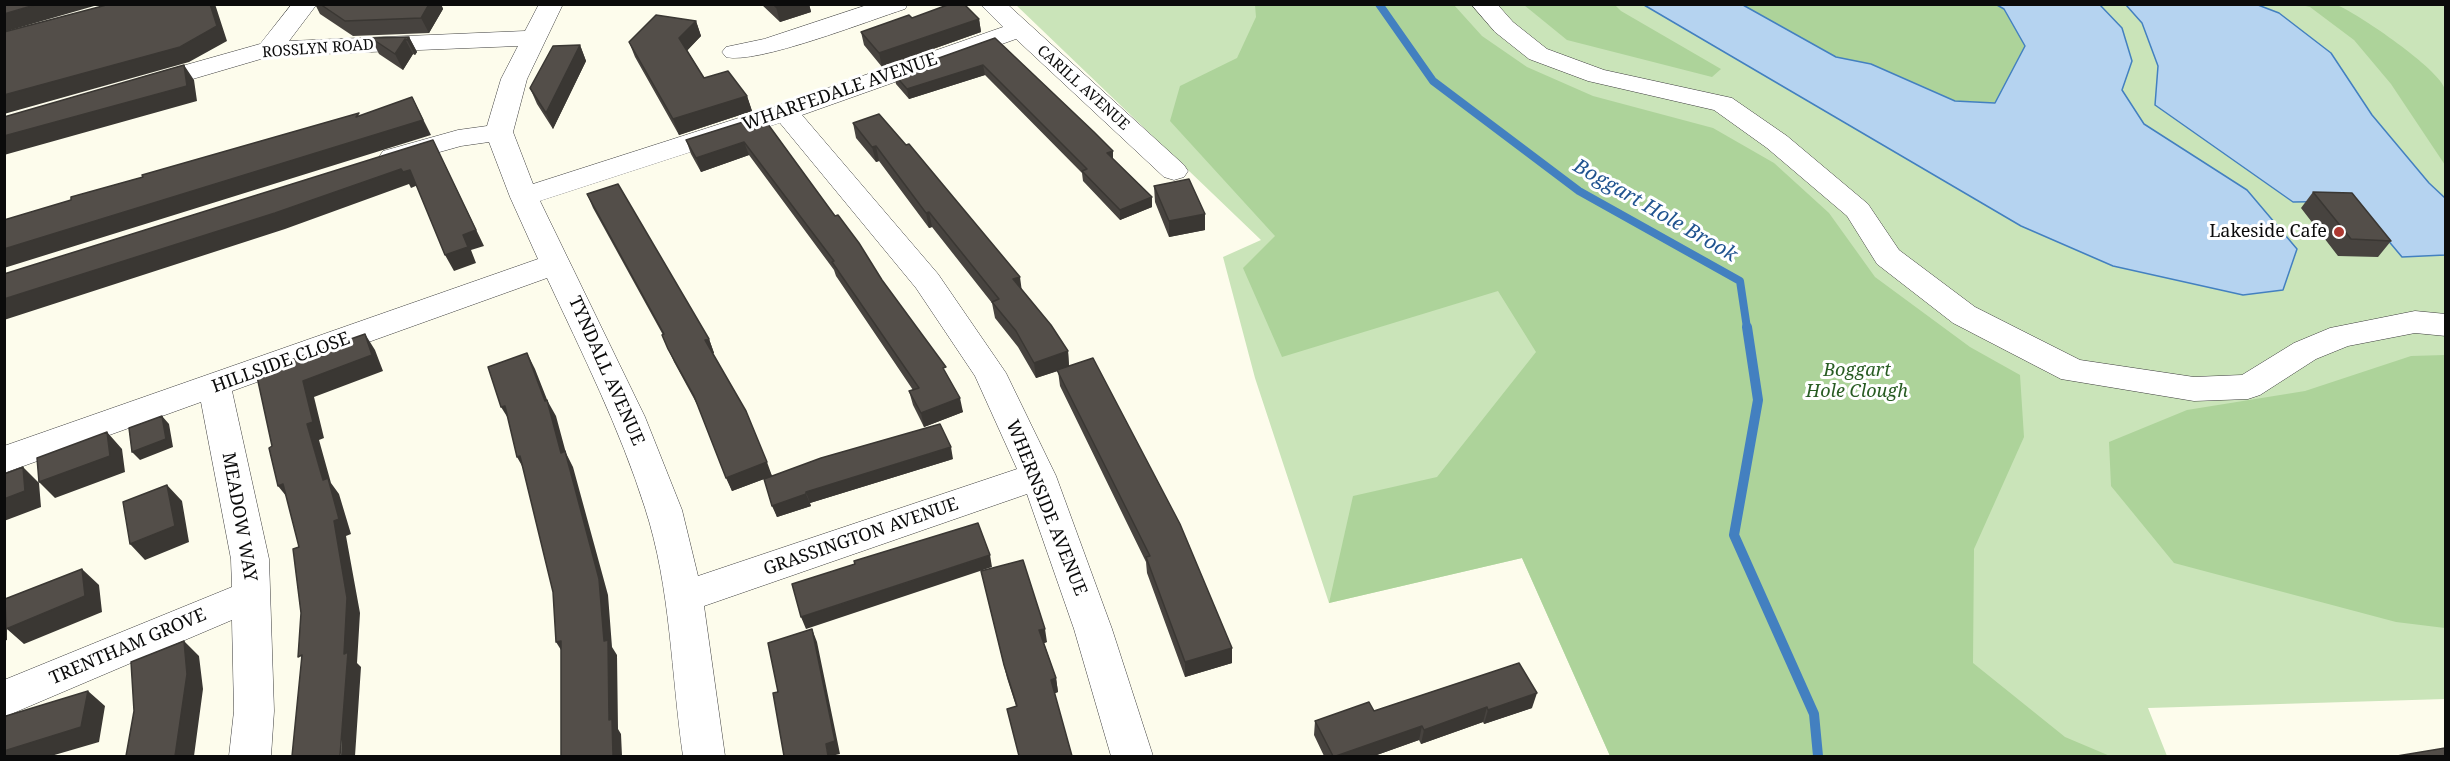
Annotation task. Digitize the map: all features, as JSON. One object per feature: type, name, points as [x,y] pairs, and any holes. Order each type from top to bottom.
[{"type":"street","points":[[269,49],[305,4]]},
{"type":"street","points":[[364,166],[458,138],[499,132],[514,79],[551,4]]},
{"type":"street","points":[[735,52],[769,45],[896,4]]},
{"type":"street","name":"CARILL AVENUE","points":[[992,4],[1174,171]]},
{"type":"street","points":[[1483,4],[1504,27],[1539,54],[1597,76],[1723,104],[1777,142],[1858,210],[1888,258],[1964,315],[2073,370],[2194,389],[2248,387],[2306,351],[2341,336],[2415,322],[2445,325]]},
{"type":"street","name":"WHARFEDALE AVENUE","points":[[524,197],[785,112],[1018,30]]},
{"type":"street","name":"ROSSLYN ROAD","points":[[120,92],[269,49],[534,38]]},
{"type":"street","name":"WHERNSIDE AVENUE","points":[[785,112],[933,290],[990,373],[1038,476],[1093,628],[1132,756]]},
{"type":"street","name":"TYNDALL AVENUE","points":[[499,132],[524,197],[628,417],[664,510],[684,597],[704,756]]},
{"type":"street","name":"HILLSIDE CLOSE","points":[[4,460],[557,263]]},
{"type":"street","name":"MEADOW WAY","points":[[214,387],[250,559],[254,711],[250,756]]},
{"type":"street","name":"GRASSINGTON AVENUE","points":[[684,597],[1038,476]]},
{"type":"street","name":"TRENTHAM GROVE","points":[[4,699],[252,595]]},
{"type":"green space","points":[[2320,3],[2339,6],[2398,43],[2439,80],[2445,89],[2445,165],[2391,84],[2354,40],[2310,7],[2301,5]]},
{"type":"green space","name":"Boggart Hole Clough","points":[[1016,5],[2445,5],[2445,699],[2148,708],[2167,756],[1610,756],[1522,558],[1329,603],[1255,378],[1223,257],[1261,240]]},
{"type":"green space","points":[[1255,5],[1454,5],[1482,36],[1527,67],[1593,96],[1713,128],[1774,163],[1829,213],[1875,277],[1970,347],[2020,375],[2024,437],[1974,549],[1973,663],[2065,737],[2110,756],[1610,756],[1522,558],[1329,603],[1353,496],[1437,477],[1536,352],[1498,291],[1282,357],[1243,268],[1275,236],[1170,121],[1180,86],[1237,58],[1256,17]]},
{"type":"green space","points":[[1524,5],[1615,5],[1621,11],[1721,69],[1712,77],[1567,40]]},
{"type":"green space","points":[[1743,5],[1997,5],[2004,9],[2025,46],[1995,103],[1955,101],[1871,64],[1836,57]]},
{"type":"green space","points":[[2445,355],[2445,628],[2396,622],[2174,563],[2111,486],[2109,442],[2187,410],[2305,391],[2411,356]]},
{"type":"water","points":[[1644,5],[1743,5],[1836,57],[1871,64],[1955,101],[1995,103],[2025,46],[2004,9],[1997,5],[2100,5],[2122,28],[2132,61],[2122,90],[2144,124],[2247,190],[2297,249],[2283,290],[2243,295],[2113,266],[2021,226]]},
{"type":"water","points":[[2126,5],[2258,5],[2279,13],[2331,53],[2372,115],[2429,183],[2445,198],[2445,255],[2402,257],[2355,201],[2293,202],[2155,105],[2158,66],[2142,23]]},
{"type":"building","points":[[4,4],[38,4],[4,14]]},
{"type":"building","points":[[110,4],[210,4],[217,26],[180,47],[4,95],[4,32]]},
{"type":"building","points":[[320,4],[429,4],[421,18],[345,21]]},
{"type":"building","points":[[950,4],[964,4],[979,19],[879,53],[861,32],[909,15],[912,18]]},
{"type":"building","points":[[656,15],[696,21],[679,38],[704,78],[728,71],[747,96],[673,119],[629,42]]},
{"type":"building","points":[[409,37],[405,39],[395,54],[371,38]]},
{"type":"building","points":[[995,38],[1113,151],[1107,153],[1152,197],[1120,210],[1082,171],[1087,169],[983,65],[907,89],[894,74]]},
{"type":"building","points":[[580,45],[546,113],[530,88],[553,46]]},
{"type":"building","points":[[184,65],[187,86],[4,136],[4,117]]},
{"type":"building","points":[[412,97],[423,120],[4,249],[4,220],[71,200],[71,197],[143,177],[142,175],[359,113],[356,117]]},
{"type":"building","points":[[879,114],[906,145],[909,144],[1020,277],[1013,279],[1051,325],[1068,351],[1034,363],[1016,331],[992,302],[999,299],[929,212],[926,213],[876,146],[872,147],[853,123]]},
{"type":"building","points":[[762,116],[835,216],[838,215],[859,243],[882,280],[946,367],[943,368],[960,398],[921,413],[909,391],[919,388],[832,262],[834,261],[744,142],[696,158],[686,140]]},
{"type":"building","points":[[433,140],[476,230],[463,235],[468,247],[445,255],[410,170],[403,172],[401,169],[275,213],[4,299],[4,274]]},
{"type":"building","points":[[1189,179],[1205,214],[1169,221],[1154,186]]},
{"type":"building","points":[[618,184],[709,339],[705,340],[746,411],[767,462],[726,478],[694,396],[668,349],[662,335],[664,334],[587,194]]},
{"type":"building","points":[[2313,192],[2352,193],[2391,241],[2351,239]]},
{"type":"building","points":[[365,334],[372,355],[303,381],[313,422],[307,424],[323,480],[328,478],[339,519],[334,521],[347,598],[344,654],[348,652],[340,756],[292,756],[302,655],[298,657],[301,613],[293,549],[299,547],[283,484],[278,486],[256,372]]},
{"type":"building","points":[[527,353],[545,401],[547,400],[561,453],[565,451],[599,579],[604,641],[608,640],[609,720],[612,719],[613,756],[561,756],[561,641],[556,642],[553,592],[520,456],[517,457],[505,406],[501,407],[488,367]]},
{"type":"building","points":[[1093,358],[1180,524],[1232,648],[1185,662],[1146,557],[1150,556],[1057,370]]},
{"type":"building","points":[[162,416],[166,439],[132,452],[129,428]]},
{"type":"building","points":[[940,424],[951,447],[806,492],[806,494],[772,506],[764,479],[821,458]]},
{"type":"building","points":[[107,432],[110,456],[39,482],[37,458]]},
{"type":"building","points":[[23,467],[25,491],[4,499],[4,474]]},
{"type":"building","points":[[167,485],[175,526],[130,544],[123,502]]},
{"type":"building","points":[[978,523],[990,555],[801,617],[792,584],[855,564],[854,561]]},
{"type":"building","points":[[1023,560],[1045,629],[1039,630],[1056,678],[1051,680],[1072,756],[1019,756],[1007,709],[1017,706],[1004,665],[981,571]]},
{"type":"building","points":[[82,569],[85,596],[6,629],[5,599]]},
{"type":"building","points":[[812,629],[835,741],[826,744],[828,756],[784,756],[773,693],[778,692],[768,643]]},
{"type":"building","points":[[184,641],[187,674],[175,756],[126,756],[134,711],[131,662]]},
{"type":"building","points":[[1519,663],[1537,693],[1488,710],[1487,707],[1424,730],[1422,726],[1336,756],[1333,756],[1315,721],[1369,702],[1374,711]]},
{"type":"building","points":[[88,691],[81,727],[4,751],[6,716]]},
{"type":"building","points":[[2445,748],[2445,756],[2397,756]]},
{"type":"waterway","name":"Boggart Hole Brook","points":[[1379,4],[1433,81],[1579,191],[1740,281],[1747,328]]},
{"type":"waterway","name":"Boggart Hole Brook","points":[[1747,327],[1758,400],[1734,535],[1814,714],[1818,756]]},
{"type":"place","name":"Lakeside Cafe","points":[[2339,232]]}]
